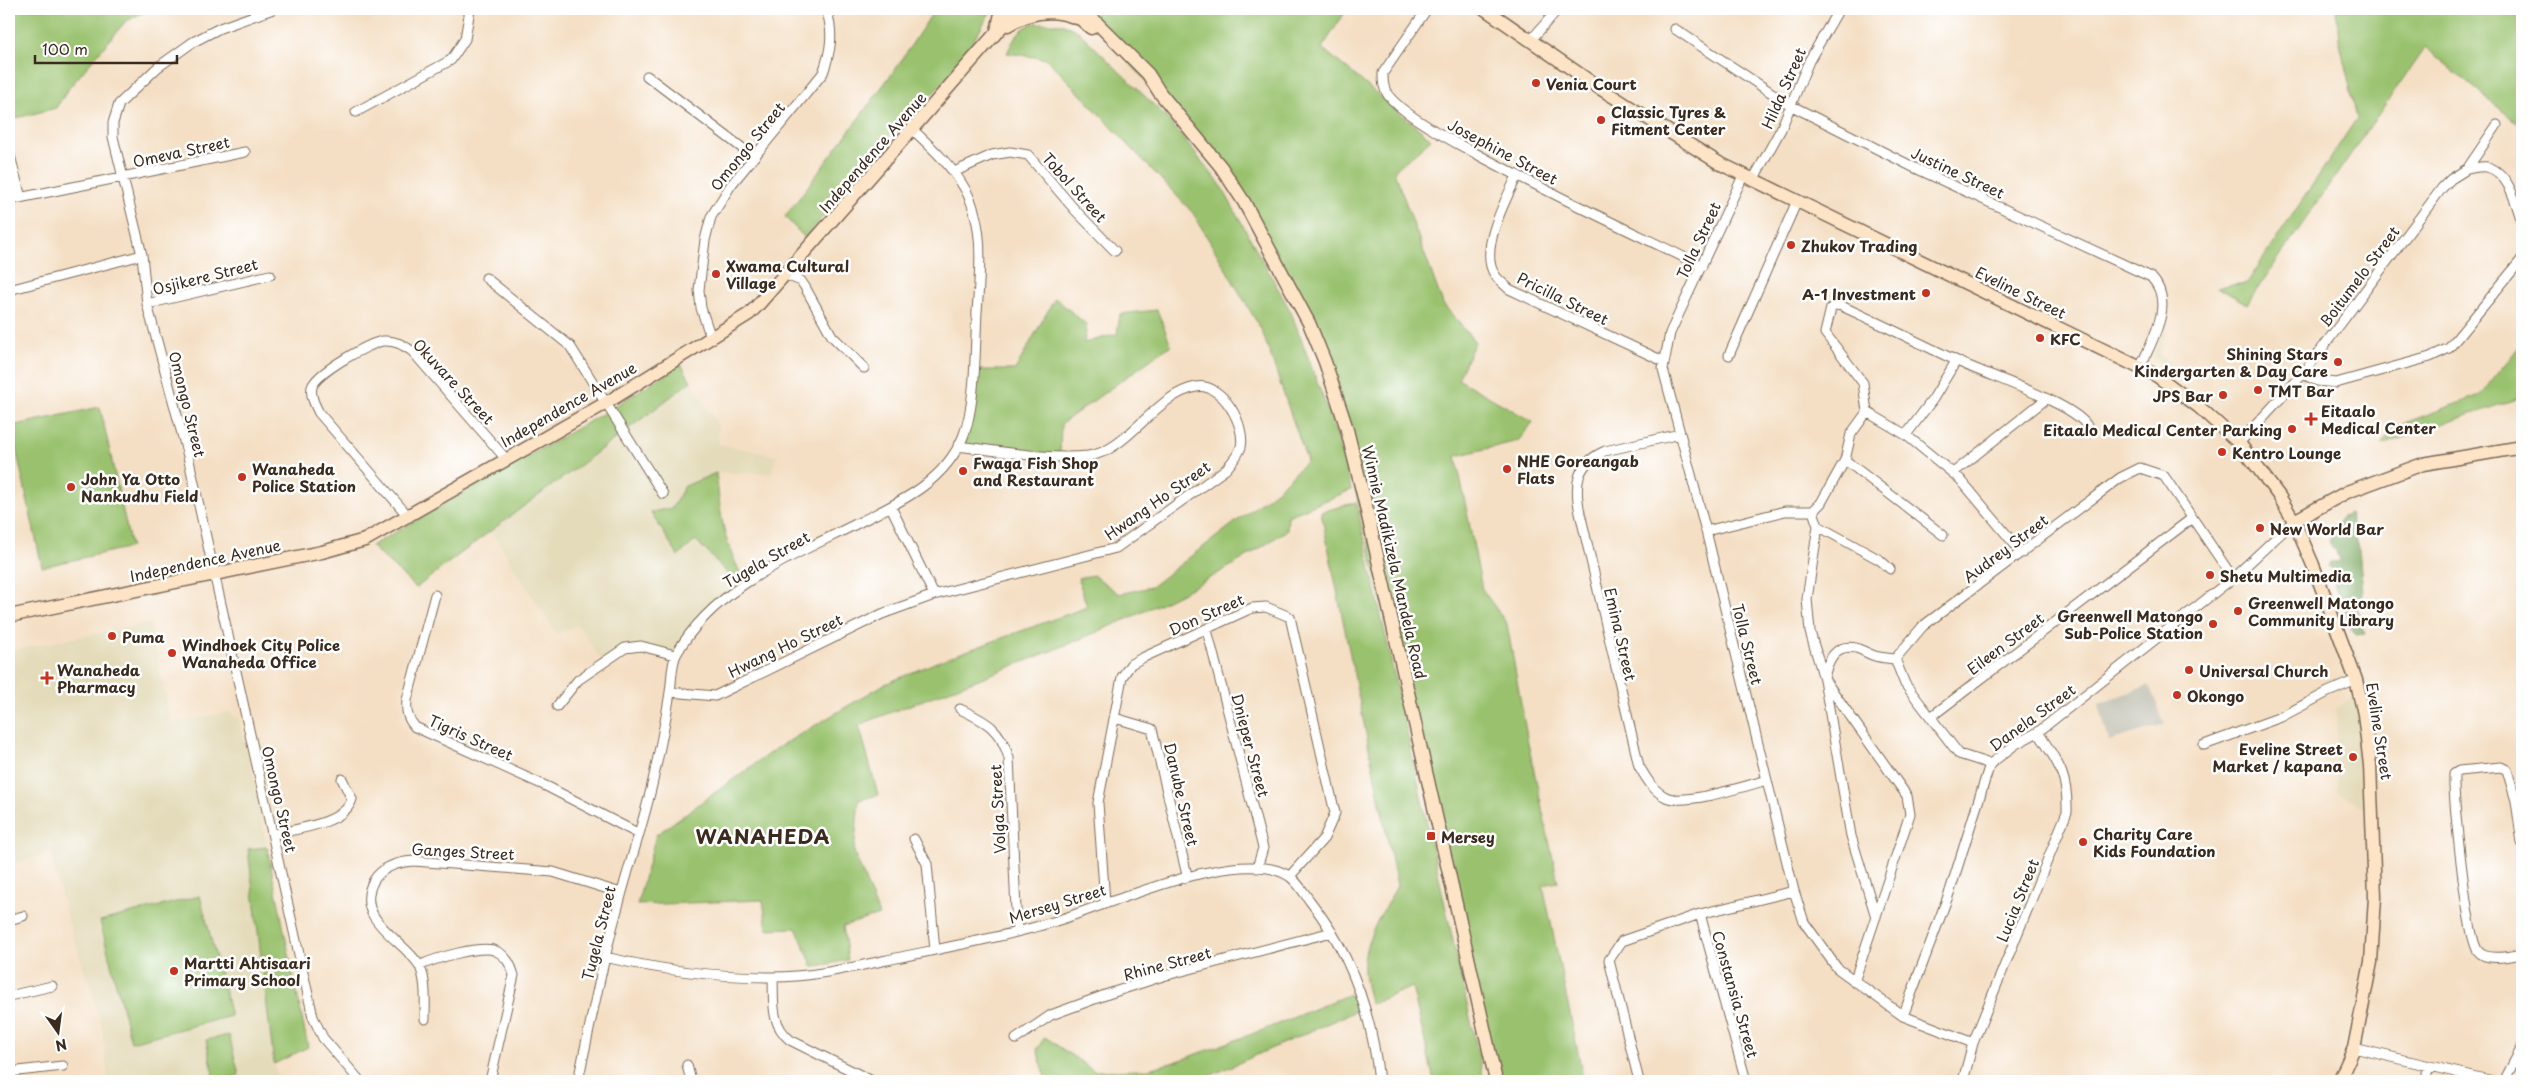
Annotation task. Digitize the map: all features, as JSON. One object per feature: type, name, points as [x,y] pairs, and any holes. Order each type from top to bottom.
[{"type":"main road","points":[[996,34],[1002,9]]},
{"type":"main road","name":"Independence Avenue","points":[[9,616],[340,548],[376,536],[506,458],[606,403],[749,314],[786,275],[1017,9]]},
{"type":"main road","name":"Winnie Madikizela Mandela Road","points":[[1069,9],[1086,23],[1142,79],[1160,93]]},
{"type":"main road","name":"Winnie Madikizela Mandela Road","points":[[1083,9],[1148,74],[1160,93],[1200,139],[1244,202],[1309,323],[1325,362],[1346,426],[1364,498],[1496,1081]]},
{"type":"main road","name":"Eveline Street","points":[[1485,9],[1689,145],[1748,178],[2157,376],[2184,396],[2239,443],[2294,521],[2343,640],[2356,680],[2364,714],[2370,765],[2375,898],[2371,962],[2354,1048],[2339,1081]]},
{"type":"main road","points":[[996,34],[1017,19],[1043,11],[1062,12],[1086,23]]},
{"type":"main road","points":[[2294,521],[2347,492],[2423,464],[2522,447]]},
{"type":"street","name":"Omongo Street","points":[[273,9],[220,28],[193,42],[158,67],[119,104],[112,123],[113,137],[142,255],[147,304],[177,412],[274,834],[313,1017],[323,1038],[360,1081]]},
{"type":"street","points":[[356,112],[451,60],[464,39],[470,9]]},
{"type":"street","name":"Omongo Street","points":[[711,338],[699,290],[707,231],[721,200],[824,73],[830,55],[831,40],[826,9]]},
{"type":"street","name":"Josephine Street","points":[[1428,9],[1383,73],[1382,83],[1387,94],[1436,132],[1517,176],[1702,266]]},
{"type":"street","points":[[1531,40],[1558,9]]},
{"type":"street","name":"Hilda Street","points":[[1748,178],[1781,129],[1809,61],[1840,9]]},
{"type":"street","name":"Justine Street","points":[[1676,29],[1790,105],[1913,167],[2151,277],[2161,290],[2163,303],[2158,326],[2140,368]]},
{"type":"street","points":[[647,76],[754,157]]},
{"type":"street","name":"Boitumelo Street","points":[[2239,443],[2303,374],[2442,188],[2451,178],[2467,169],[2497,125]]},
{"type":"street","name":"Tugela Street","points":[[578,1081],[605,957],[653,780],[675,655],[708,612],[746,583],[890,507],[932,481],[948,464],[967,425],[974,370],[980,253],[976,222],[971,202],[954,172],[912,129]]},
{"type":"street","points":[[9,152],[21,198]]},
{"type":"street","name":"Omeva Street","points":[[9,200],[245,152]]},
{"type":"street","name":"Tobol Street","points":[[954,172],[992,155],[1010,152],[1028,155],[1075,210],[1115,251]]},
{"type":"street","points":[[2467,169],[2487,167],[2502,175],[2512,193],[2522,222]]},
{"type":"street","name":"Pricilla Street","points":[[1517,176],[1493,234],[1489,254],[1494,274],[1509,288],[1662,361]]},
{"type":"street","name":"Tolla Street","points":[[1748,178],[1673,326],[1662,361],[1666,386],[1706,531],[1794,891],[1804,922],[1836,968],[1903,1016],[1973,1043]]},
{"type":"street","points":[[1730,354],[1797,201]]},
{"type":"street","points":[[9,290],[142,255]]},
{"type":"street","points":[[2303,374],[2317,381],[2336,383],[2430,358],[2449,348],[2522,259]]},
{"type":"street","name":"Osjikere Street","points":[[147,304],[270,274]]},
{"type":"street","points":[[786,275],[801,282],[832,336],[864,368]]},
{"type":"street","points":[[486,278],[564,340],[664,494]]},
{"type":"street","points":[[1706,531],[1785,511],[1813,511],[1821,503],[1845,460],[1851,434],[1867,412],[1863,382],[1825,333],[1832,306],[1837,304],[1956,361],[2082,417],[2087,426]]},
{"type":"street","name":"Okuvare Street","points":[[410,517],[319,413],[312,395],[313,386],[325,372],[374,343],[385,341],[404,345],[412,351],[506,458]]},
{"type":"street","points":[[1906,435],[1933,399],[1956,361]]},
{"type":"street","name":"Hwang Ho Street","points":[[670,692],[715,696],[846,630],[934,595],[1116,548],[1226,469],[1235,459],[1241,446],[1238,423],[1228,402],[1214,391],[1196,387],[1171,398],[1113,445],[1088,456],[1033,455],[958,446]]},
{"type":"street","points":[[1953,474],[2046,400]]},
{"type":"street","points":[[1867,412],[1906,435],[1974,493],[2022,553]]},
{"type":"street","name":"Emina Street","points":[[1680,434],[1605,451],[1595,456],[1583,467],[1578,479],[1576,496],[1639,766],[1653,788],[1666,798],[1681,801],[1767,780]]},
{"type":"street","points":[[1845,460],[1942,535]]},
{"type":"street","name":"Audrey Street","points":[[1895,659],[1923,626],[2120,478],[2140,468],[2164,476],[2191,519],[2233,578]]},
{"type":"street","points":[[890,507],[934,595]]},
{"type":"street","points":[[1813,511],[1818,526],[1807,599],[1810,632],[1824,680],[1851,836],[1876,917]]},
{"type":"street","name":"Eileen Street","points":[[1932,716],[2191,519]]},
{"type":"street","name":"Danela Street","points":[[1903,1016],[1950,890],[1990,764],[2016,744],[2038,732],[2233,578],[2294,521]]},
{"type":"street","points":[[1818,526],[1880,560],[1890,569]]},
{"type":"street","name":"Tigris Street","points":[[435,595],[407,700],[406,711],[409,721],[415,727],[548,787],[639,834]]},
{"type":"street","name":"Don Street","points":[[1105,903],[1098,803],[1122,677],[1131,664],[1252,608],[1266,607],[1290,617],[1334,813],[1324,838],[1290,876]]},
{"type":"street","name":"Dnieper Street","points":[[1207,630],[1263,848],[1257,868]]},
{"type":"street","points":[[557,706],[578,680],[626,648],[641,646],[675,655]]},
{"type":"street","points":[[1854,982],[1910,814],[1907,796],[1824,680],[1827,661],[1842,648],[1855,648],[1875,656],[1895,659],[1905,684],[1932,716],[1959,754],[1990,764]]},
{"type":"street","points":[[2204,745],[2280,717],[2356,680]]},
{"type":"street","name":"Volga Street","points":[[960,710],[994,728],[1003,741],[1009,758],[1016,931]]},
{"type":"street","name":"Danube Street","points":[[1115,718],[1152,729],[1187,875]]},
{"type":"street","name":"Lucia Street","points":[[1963,1081],[1973,1043],[2067,812],[2067,790],[2062,771],[2038,732]]},
{"type":"street","points":[[2522,844],[2516,801],[2507,770],[2501,766],[2459,771],[2454,774],[2467,909],[2475,945],[2478,951],[2485,956],[2522,954]]},
{"type":"street","points":[[274,834],[330,821],[347,808],[352,798],[342,779]]},
{"type":"street","points":[[914,839],[926,864],[935,950]]},
{"type":"street","name":"Ganges Street","points":[[426,1019],[425,990],[419,966],[378,923],[371,908],[370,894],[374,882],[386,869],[396,864],[414,862],[540,870],[553,872],[621,893]]},
{"type":"street","name":"Mersey Street","points":[[605,957],[670,971],[773,977],[816,974],[935,950],[1056,921],[1187,875],[1257,868],[1272,870],[1290,876]]},
{"type":"street","points":[[1290,876],[1332,932],[1352,968],[1365,1007],[1379,1081]]},
{"type":"street","name":"Constansia Street","points":[[1639,1081],[1609,960],[1622,941],[1700,914],[1794,891]]},
{"type":"street","name":"Constansia Street","points":[[1700,914],[1746,1081]]},
{"type":"street","points":[[9,920],[23,916]]},
{"type":"street","name":"Rhine Street","points":[[1016,1039],[1051,1015],[1108,994],[1163,976],[1332,932]]},
{"type":"street","points":[[419,966],[430,961],[484,948],[494,950],[508,961],[514,976],[490,1081]]},
{"type":"street","points":[[773,977],[775,1019],[779,1031],[790,1040],[859,1078],[872,1081]]},
{"type":"street","points":[[9,996],[52,986]]},
{"type":"street","points":[[2504,1081],[2522,1047]]},
{"type":"street","points":[[2354,1048],[2493,1081]]},
{"type":"street","points":[[687,1065],[691,1081]]},
{"type":"street","points":[[9,1072],[63,1066]]},
{"type":"street","points":[[2426,1081],[2428,1066]]},
{"type":"shaded area","points":[[2159,332],[2165,332],[2160,355],[2188,378],[2183,382],[2155,360],[2154,354]]},
{"type":"shaded area","points":[[691,381],[718,425],[719,444],[777,456],[771,473],[716,473],[677,499],[672,508],[663,511],[678,555],[696,540],[740,587],[708,612],[675,655],[625,648],[603,663],[578,625],[556,634],[490,529],[616,441]]},
{"type":"shaded area","points":[[150,623],[171,724],[229,712],[239,720],[254,780],[267,847],[248,849],[274,1064],[280,1081],[108,1081],[102,1025],[67,917],[50,853],[9,865],[9,651]]},
{"type":"shaded area","points":[[2149,685],[2165,724],[2109,741],[2099,704]]},
{"type":"shaded area","name":"Eveline Street Market / kapana","points":[[2359,694],[2374,814],[2337,791],[2336,708]]},
{"type":"green space","points":[[9,9],[149,9],[125,22],[69,88],[56,108],[9,120]]},
{"type":"green space","points":[[935,9],[992,9],[970,46],[943,83],[897,127],[805,238],[785,217],[899,64]]},
{"type":"green space","points":[[1083,9],[1347,9],[1322,48],[1431,139],[1394,171],[1443,304],[1475,342],[1458,379],[1533,422],[1518,441],[1456,456],[1482,589],[1507,624],[1528,743],[1558,882],[1543,885],[1584,1081],[1496,1081],[1325,362],[1221,167]]},
{"type":"green space","points":[[2336,9],[2517,9],[2522,16],[2522,127],[2425,47],[2247,304],[2217,287],[2247,283],[2357,118],[2339,39]]},
{"type":"green space","points":[[1035,23],[1064,24],[1079,32],[1164,115],[1220,184],[1291,312],[1341,446],[1351,490],[1288,516],[1287,530],[1238,562],[1134,616],[1024,662],[859,725],[878,795],[859,800],[854,852],[879,915],[843,926],[848,960],[813,967],[796,928],[767,929],[763,900],[637,905],[656,835],[774,750],[883,685],[939,661],[1087,607],[1078,578],[1093,575],[1119,594],[1151,587],[1276,491],[1307,461],[1262,331],[1193,213],[1047,59],[1007,53],[1021,31]]},
{"type":"green space","points":[[1055,298],[1087,325],[1084,343],[1117,334],[1120,314],[1157,310],[1171,345],[1061,424],[1060,455],[958,446],[963,436],[974,370],[1015,370]]},
{"type":"green space","points":[[2522,343],[2522,397],[2381,445],[2394,427],[2480,395]]},
{"type":"green space","points":[[681,364],[691,381],[416,588],[371,546],[604,413]]},
{"type":"green space","name":"John Ya Otto Nankudhu Field","points":[[100,407],[131,547],[42,567],[11,426]]},
{"type":"green space","points":[[716,473],[724,530],[732,555],[746,583],[740,587],[696,540],[678,556],[651,512],[672,508],[685,486]]},
{"type":"green space","points":[[1356,502],[1484,1081],[1434,1081],[1412,987],[1371,1004],[1366,985],[1364,961],[1369,939],[1397,886],[1321,512]]},
{"type":"green space","points":[[2349,513],[2359,548],[2363,592],[2361,598],[2355,600],[2360,615],[2364,618],[2365,622],[2361,625],[2365,634],[2356,635],[2349,627],[2343,604],[2335,588],[2335,571],[2327,566],[2330,562],[2339,562],[2336,551],[2329,542],[2342,516]]},
{"type":"green space","points":[[267,847],[308,1047],[274,1064],[248,849]]},
{"type":"green space","points":[[200,896],[231,1016],[131,1042],[100,921]]},
{"type":"green space","points":[[1350,994],[1356,1011],[1198,1081],[1046,1081],[1037,1049],[1045,1037],[1094,1071],[1144,1070],[1175,1062],[1263,1030]]},
{"type":"green space","points":[[229,1035],[239,1075],[215,1081],[206,1040]]},
{"type":"place","name":"Venia Court","points":[[1536,83]]},
{"type":"place","name":"Classic Tyres & Fitment Center","points":[[1601,120]]},
{"type":"place","name":"Zhukov Trading","points":[[1791,245]]},
{"type":"place","name":"Xwama Cultural Village","points":[[716,274]]},
{"type":"place","name":"A-1 Investment","points":[[1926,293]]},
{"type":"place","name":"KFC","points":[[2040,338]]},
{"type":"place","name":"Shining Stars Kindergarten & Day Care","points":[[2338,362]]},
{"type":"place","name":"TMT Bar","points":[[2258,390]]},
{"type":"place","name":"JPS Bar","points":[[2223,395]]},
{"type":"place","name":"Eitaalo Medical Center","points":[[2311,419]]},
{"type":"place","name":"Eitaalo Medical Center Parking","points":[[2292,429]]},
{"type":"place","name":"Kentro Lounge","points":[[2222,452]]},
{"type":"place","name":"NHE Goreangab Flats","points":[[1507,469]]},
{"type":"place","name":"Fwaga Fish Shop and Restaurant","points":[[963,471]]},
{"type":"place","name":"Wanaheda Police Station","points":[[242,477]]},
{"type":"place","name":"John Ya Otto Nankudhu Field","points":[[71,487]]},
{"type":"place","name":"New World Bar","points":[[2260,528]]},
{"type":"place","name":"Shetu Multimedia","points":[[2210,575]]},
{"type":"place","name":"Greenwell Matongo Community Library","points":[[2238,611]]},
{"type":"place","name":"Greenwell Matongo Sub-Police Station","points":[[2213,624]]},
{"type":"place","name":"Puma","points":[[112,636]]},
{"type":"place","name":"Windhoek City Police Wanaheda Office","points":[[172,653]]},
{"type":"place","name":"Universal Church","points":[[2189,670]]},
{"type":"place","name":"Wanaheda Pharmacy","points":[[47,678]]},
{"type":"place","name":"Okongo","points":[[2177,695]]},
{"type":"place","name":"Eveline Street Market / kapana","points":[[2353,757]]},
{"type":"place","name":"Mersey","points":[[1431,836]]},
{"type":"place","name":"Charity Care Kids Foundation","points":[[2083,842]]},
{"type":"place","name":"Martti Ahtisaari Primary School","points":[[174,971]]},
{"type":"district","name":"WANAHEDA","points":[[763,836]]}]
